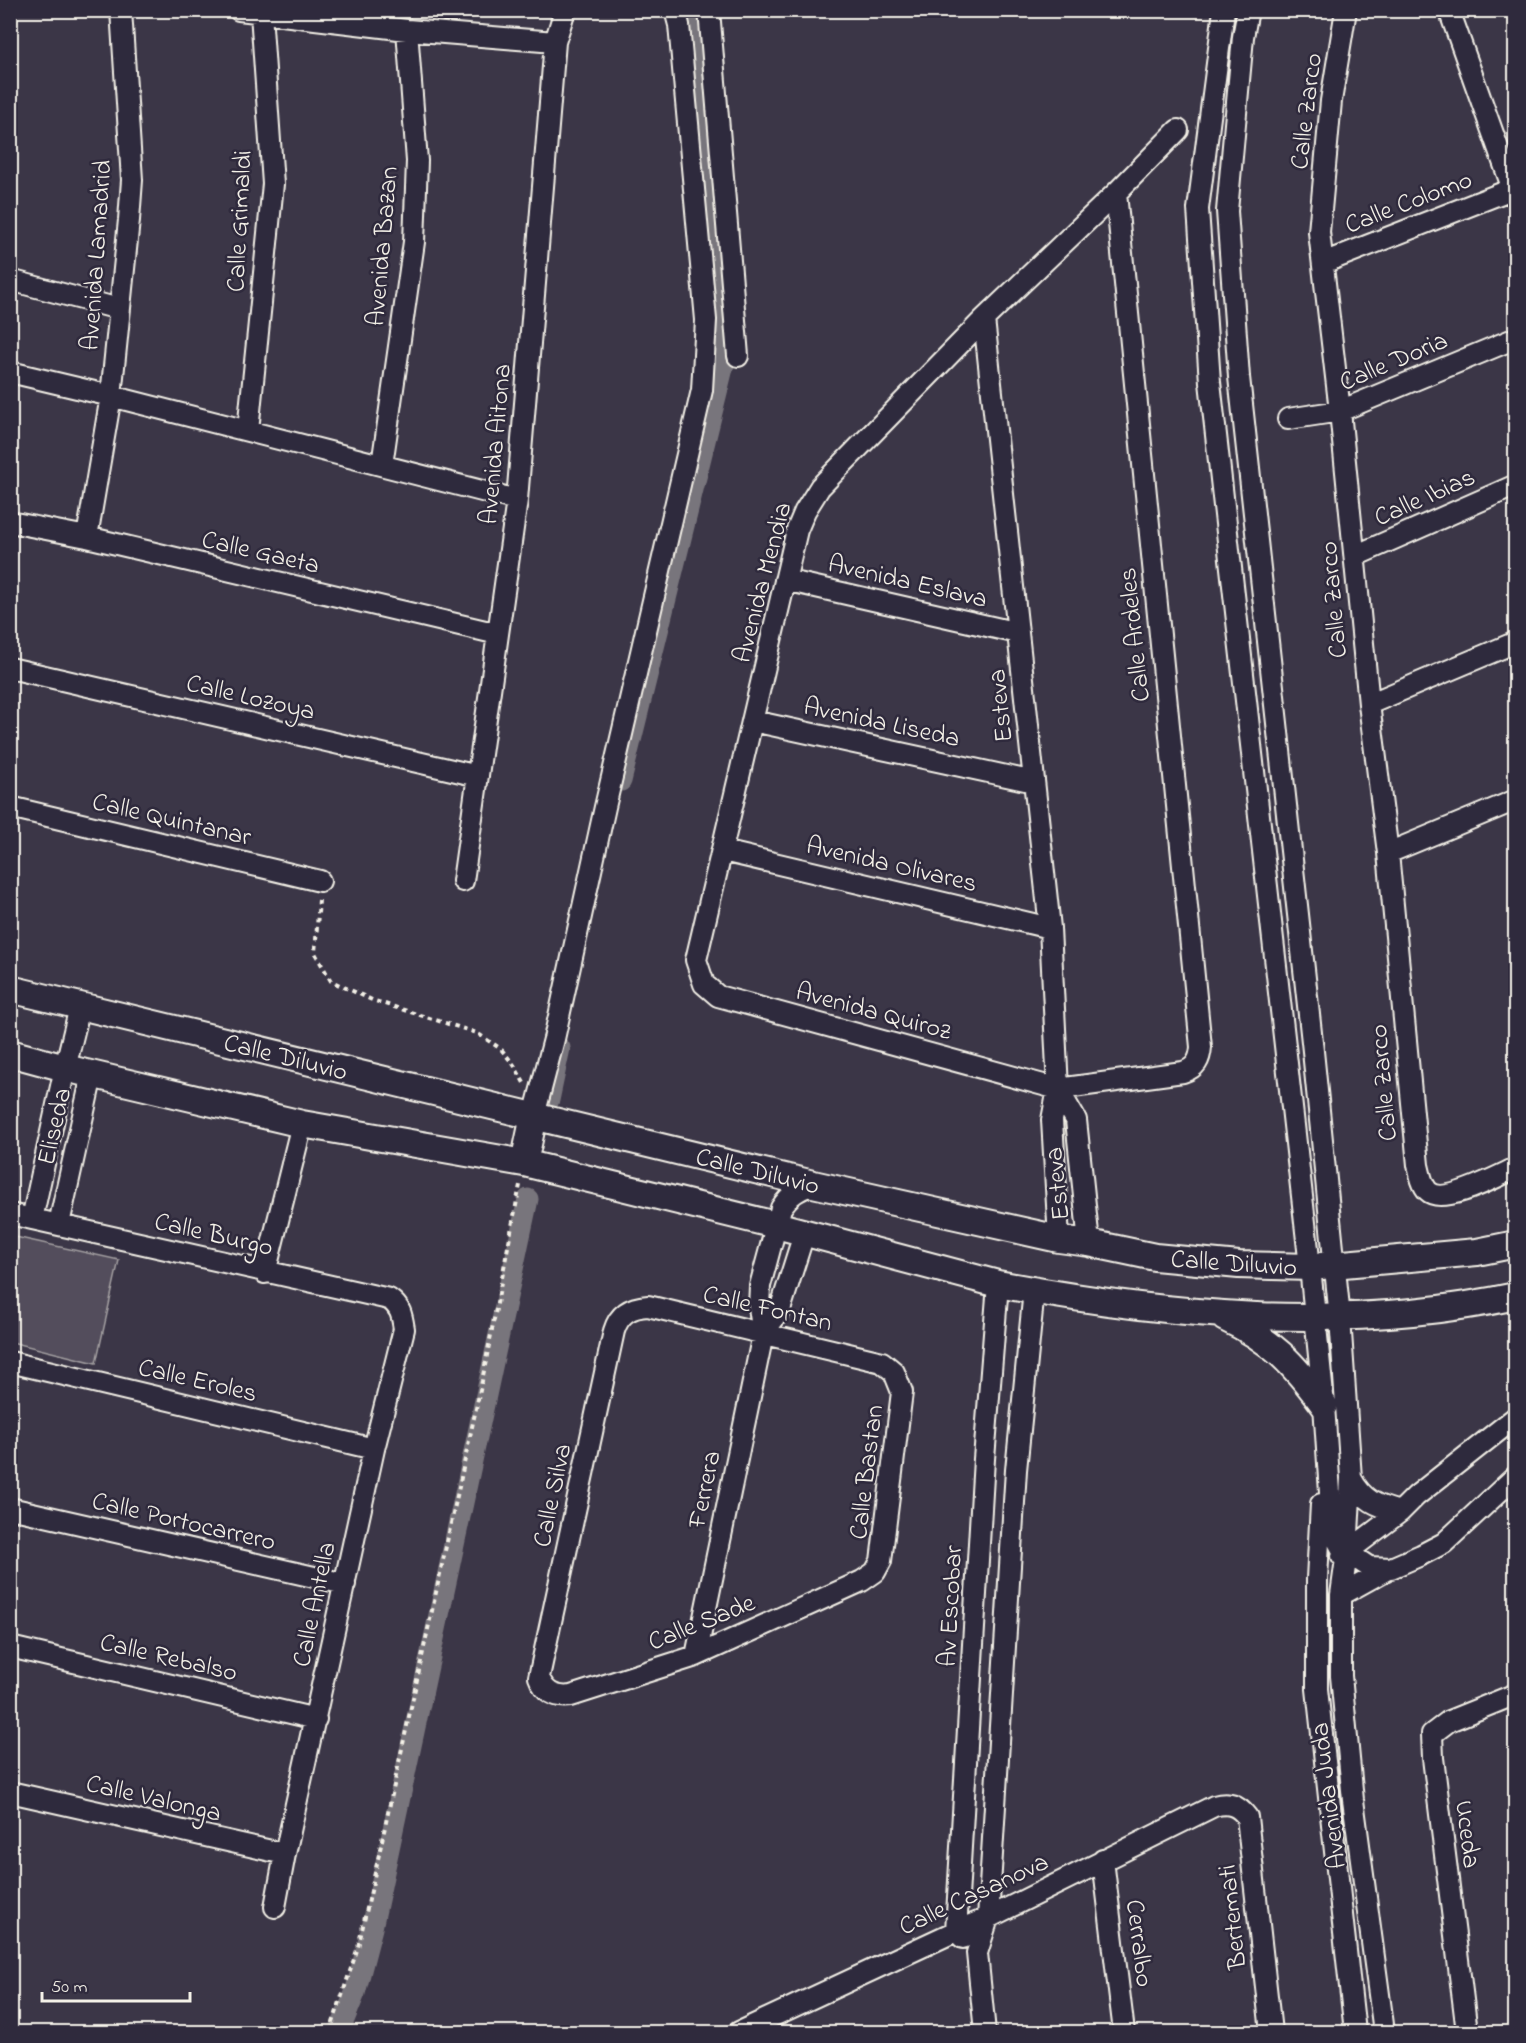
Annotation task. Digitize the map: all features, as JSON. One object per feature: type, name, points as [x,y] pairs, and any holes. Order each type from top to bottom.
[{"type":"street","name":"Avenida Lamadrid","points":[[87,537],[111,396],[132,180],[121,10]]},
{"type":"street","points":[[238,10],[407,30],[555,42]]},
{"type":"street","name":"Avenida Aitona","points":[[463,881],[517,500],[555,42],[565,10]]},
{"type":"street","points":[[524,1163],[702,390],[706,320],[679,25],[675,10]]},
{"type":"street","points":[[710,10],[738,356]]},
{"type":"street","points":[[1224,10],[1198,209],[1210,382],[1322,1267]]},
{"type":"street","points":[[1248,10],[1243,37],[1227,211],[1240,389],[1313,1051],[1322,1267]]},
{"type":"street","name":"Calle Zarco","points":[[1346,10],[1331,101],[1319,216],[1369,704],[1388,853],[1416,1150],[1423,1184],[1428,1192],[1436,1196],[1447,1196],[1515,1168]]},
{"type":"street","points":[[1449,10],[1514,194]]},
{"type":"street","name":"Calle Grimaldi","points":[[248,431],[273,184],[261,13]]},
{"type":"street","name":"Avenida Bazan","points":[[382,465],[414,242],[417,161],[407,30]]},
{"type":"street","name":"Avenida Mendia","points":[[696,960],[797,530],[805,511],[819,487],[984,319],[1116,193],[1178,130]]},
{"type":"street","name":"Calle Ardeles","points":[[1058,1089],[1191,1069],[1200,1058],[1202,1047],[1116,193]]},
{"type":"street","name":"Calle Colomo","points":[[1323,262],[1514,194]]},
{"type":"street","points":[[10,280],[119,309]]},
{"type":"street","name":"Esteva","points":[[984,319],[1050,928],[1058,1089],[1052,1120],[1059,1239]]},
{"type":"street","name":"Calle Doria","points":[[1288,419],[1340,411],[1515,338]]},
{"type":"street","points":[[10,372],[517,500]]},
{"type":"street","name":"Calle Ibias","points":[[1355,556],[1515,485]]},
{"type":"street","name":"Calle Gaeta","points":[[10,522],[87,537],[498,634]]},
{"type":"street","name":"Avenida Eslava","points":[[785,580],[1018,633]]},
{"type":"street","points":[[1369,704],[1515,642]]},
{"type":"street","name":"Calle Lozoya","points":[[10,668],[478,776]]},
{"type":"street","name":"Avenida Liseda","points":[[753,721],[1034,782]]},
{"type":"street","points":[[1388,853],[1515,800]]},
{"type":"street","name":"Calle Quintanar","points":[[10,807],[320,881]]},
{"type":"street","name":"Avenida Olivares","points":[[723,851],[1050,928]]},
{"type":"street","name":"Avenida Quiroz","points":[[696,960],[704,984],[718,996],[1058,1089]]},
{"type":"street","name":"Calle Diluvio","points":[[10,989],[813,1184],[1059,1239],[1155,1257],[1200,1262],[1322,1267],[1477,1252],[1515,1244]]},
{"type":"street","name":"Eliseda","points":[[32,1219],[80,1007]]},
{"type":"street","name":"Calle Diluvio","points":[[10,1053],[92,1075],[302,1124],[524,1163],[776,1225],[998,1284],[1034,1290],[1142,1307],[1216,1314],[1327,1318],[1476,1305],[1515,1296]]},
{"type":"street","name":"Eliseda","points":[[59,1224],[92,1075]]},
{"type":"street","name":"Esteva","points":[[1058,1089],[1076,1120],[1089,1243]]},
{"type":"street","points":[[265,1273],[302,1124]]},
{"type":"street","name":"Ferrera","points":[[764,1334],[759,1307],[760,1286],[781,1208],[796,1190],[813,1184]]},
{"type":"street","name":"Calle Burgo","points":[[10,1214],[389,1299],[401,1312]]},
{"type":"street","name":"Ferrera","points":[[696,1656],[764,1334],[780,1310],[804,1234]]},
{"type":"street","name":"Avenida Juda","points":[[1322,1267],[1327,1318],[1351,1478],[1347,1552],[1341,1595],[1341,1676],[1344,1720],[1384,2032]]},
{"type":"street","name":"Av Escobar","points":[[956,1931],[984,1459],[998,1284]]},
{"type":"street","points":[[985,2032],[977,1953],[988,1918],[1016,1470],[1034,1290]]},
{"type":"street","name":"Calle Fontan","points":[[628,1311],[636,1307],[648,1306],[882,1362],[894,1372]]},
{"type":"street","name":"Calle Silva","points":[[548,1691],[542,1685],[539,1677],[614,1331],[616,1323],[628,1311]]},
{"type":"street","name":"Calle Antella","points":[[275,1907],[374,1449],[404,1329],[401,1312]]},
{"type":"street","points":[[1216,1314],[1249,1329],[1278,1350],[1303,1375],[1325,1416]]},
{"type":"street","name":"Avenida Juda","points":[[1327,1318],[1317,1580],[1317,1689],[1355,2032]]},
{"type":"street","name":"Calle Eroles","points":[[10,1362],[374,1449]]},
{"type":"street","name":"Calle Bastan","points":[[869,1577],[879,1568],[881,1561],[902,1392],[894,1372]]},
{"type":"street","name":"Avenida Juda","points":[[1325,1416],[1332,1522],[1338,1544],[1347,1552]]},
{"type":"street","name":"Avenida Juda","points":[[1317,1689],[1325,1647],[1327,1586],[1330,1569],[1336,1559],[1400,1512],[1416,1496],[1515,1417]]},
{"type":"street","points":[[1341,1595],[1444,1543],[1515,1476]]},
{"type":"street","points":[[1351,1478],[1358,1492],[1380,1507],[1400,1512]]},
{"type":"street","name":"Calle Portocarrero","points":[[10,1508],[345,1584]]},
{"type":"street","points":[[1347,1552],[1370,1567],[1391,1568]]},
{"type":"street","name":"Calle Sade","points":[[548,1691],[561,1697],[571,1696],[696,1656],[869,1577]]},
{"type":"street","name":"Calle Rebalso","points":[[10,1647],[316,1719]]},
{"type":"street","points":[[973,1663],[1004,1657]]},
{"type":"street","name":"Uceda","points":[[1467,2032],[1433,1758],[1432,1734],[1449,1721],[1515,1694]]},
{"type":"street","name":"Calle Valonga","points":[[10,1792],[285,1854]]},
{"type":"street","name":"Calle Casanova","points":[[739,2032],[988,1918],[1214,1806],[1231,1804]]},
{"type":"street","name":"Bertemati","points":[[1231,1804],[1241,1809],[1247,1817],[1271,2032]]},
{"type":"street","name":"Cerralbo","points":[[1103,1860],[1125,2032]]},
{"type":"street","points":[[956,1931],[977,1953]]},
{"type":"path","points":[[320,881],[315,953],[331,981],[372,1000],[477,1033],[501,1048],[522,1079],[534,1116]]},
{"type":"path","points":[[330,2032],[358,1947],[374,1879],[482,1381],[524,1163]]},
{"type":"shaded area","points":[[11,1236],[119,1260],[96,1363],[11,1342]]},
{"type":"waterway","points":[[621,781],[724,364],[721,311],[689,10]]},
{"type":"waterway","points":[[549,1100],[560,1048]]},
{"type":"waterway","points":[[339,2032],[355,1993],[372,1928],[528,1199]]}]
